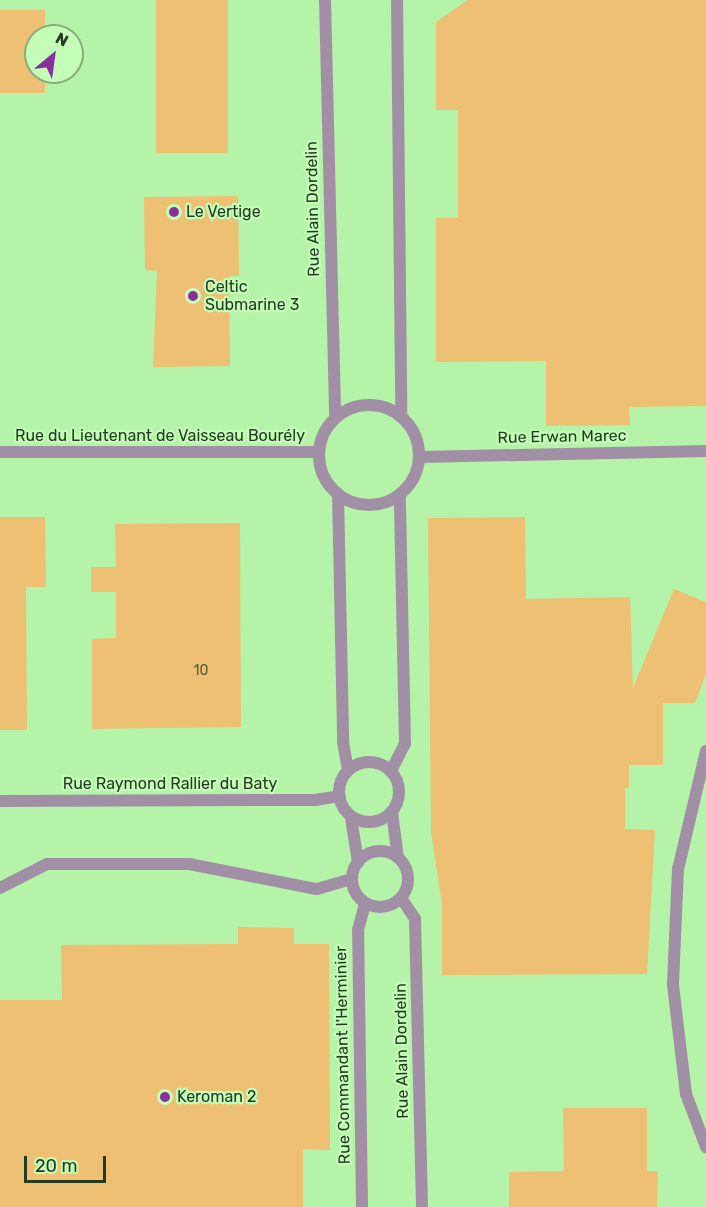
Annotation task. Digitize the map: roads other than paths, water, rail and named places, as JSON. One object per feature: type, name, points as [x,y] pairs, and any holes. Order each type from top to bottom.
[{"type":"street","name":"Rue Alain Dordelin","points":[[325,0],[335,418]]},
{"type":"street","points":[[397,0],[401,416]]},
{"type":"street","points":[[391,771],[405,744],[400,495],[417,471],[420,457],[415,434],[401,416],[389,408],[360,405],[335,418],[321,440],[319,452],[327,482],[338,494],[369,505],[400,495]]},
{"type":"street","name":"Rue Erwan Marec","points":[[420,457],[706,451]]},
{"type":"street","name":"Rue du Lieutenant de Vaisseau Bourély","points":[[0,452],[319,452]]},
{"type":"street","points":[[338,494],[344,742],[348,771],[340,796],[351,818],[358,862],[352,879],[353,889],[365,904],[384,907],[401,898],[406,890],[407,873],[398,858],[392,812],[399,787],[391,771],[365,762],[348,771]]},
{"type":"street","points":[[706,752],[678,869],[673,985],[686,1094],[706,1147]]},
{"type":"street","name":"Rue Raymond Rallier du Baty","points":[[0,801],[315,800],[340,796]]},
{"type":"street","points":[[351,818],[377,821],[392,812]]},
{"type":"street","points":[[358,862],[373,852],[398,858]]},
{"type":"street","points":[[0,888],[47,864],[189,864],[316,889],[352,879]]},
{"type":"street","name":"Rue Alain Dordelin","points":[[401,898],[415,919],[422,1207]]},
{"type":"street","name":"Rue Commandant l'Herminier","points":[[362,1207],[358,930],[365,904]]},
{"type":"place","name":"Le Vertige","points":[[174,212]]},
{"type":"place","name":"Celtic Submarine 3","points":[[193,296]]},
{"type":"place","name":"Keroman 2","points":[[165,1097]]}]
